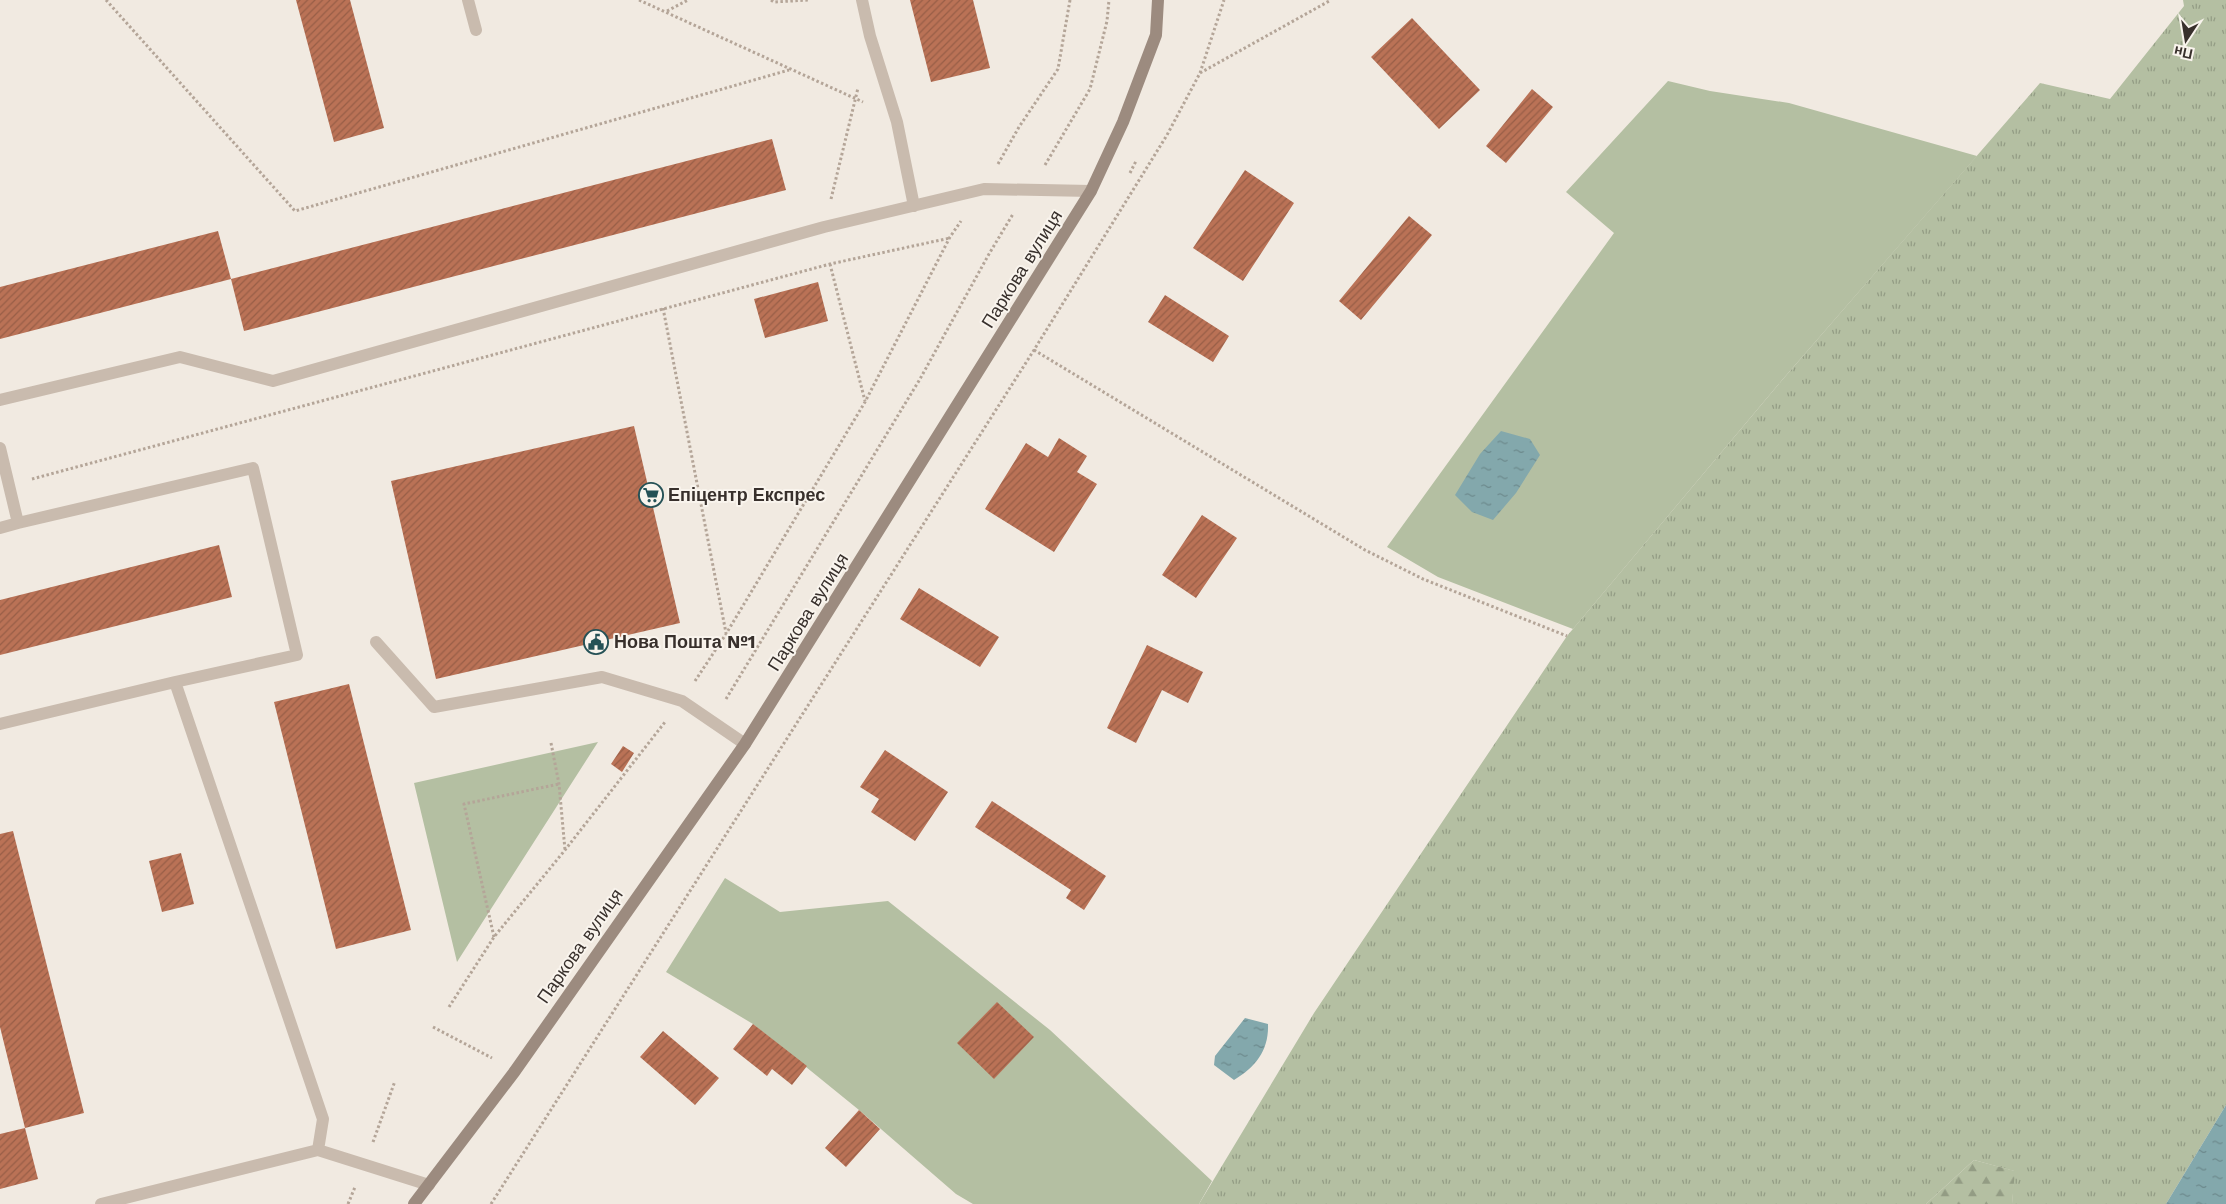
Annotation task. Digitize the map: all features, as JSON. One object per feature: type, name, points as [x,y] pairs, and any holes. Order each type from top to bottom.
[{"type":"street","name":"Паркова вулиця","points":[[414,1204],[515,1071],[745,744],[1091,191],[1123,122],[1156,35],[1158,0]]},
{"type":"lane","points":[[468,0],[476,30]]},
{"type":"lane","points":[[862,0],[870,36],[897,122],[914,206]]},
{"type":"lane","points":[[0,400],[180,357],[272,381],[824,227],[984,189],[1091,191]]},
{"type":"lane","points":[[0,448],[18,523]]},
{"type":"lane","points":[[0,528],[253,468],[296,655],[0,724]]},
{"type":"lane","points":[[376,642],[434,707],[602,677],[682,701],[745,744]]},
{"type":"lane","points":[[175,682],[322,1118],[318,1150]]},
{"type":"lane","points":[[101,1204],[318,1150],[429,1185]]},
{"type":"path","points":[[106,0],[295,211],[789,70]]},
{"type":"path","points":[[638,0],[789,70],[856,98],[897,122]]},
{"type":"path","points":[[666,12],[688,0]]},
{"type":"path","points":[[770,0],[774,2],[808,0]]},
{"type":"path","points":[[449,1007],[494,937],[682,701],[726,634],[865,402],[950,238],[984,189],[1019,127],[1058,69],[1070,0]]},
{"type":"path","points":[[712,721],[920,379],[989,254],[1090,89],[1107,21],[1109,0]]},
{"type":"path","points":[[491,1204],[1034,350],[1167,135],[1200,73],[1224,0]]},
{"type":"path","points":[[1200,73],[1331,0]]},
{"type":"path","points":[[824,227],[860,80]]},
{"type":"path","points":[[9,485],[830,264],[950,238]]},
{"type":"path","points":[[830,264],[865,402]]},
{"type":"path","points":[[663,308],[726,634]]},
{"type":"path","points":[[1034,350],[1365,550],[1423,579],[1567,636]]},
{"type":"path","points":[[551,743],[559,784],[565,850]]},
{"type":"path","points":[[494,937],[464,804],[559,784]]},
{"type":"path","points":[[432,1027],[515,1071]]},
{"type":"green space","points":[[2183,0],[2226,0],[2226,1105],[2166,1204],[2012,1204],[2014,1171],[1974,1160],[1926,1204],[1199,1204],[1314,1013],[1567,636],[1783,379],[2040,83],[2110,99],[2184,6]]},
{"type":"green space","points":[[1668,81],[1710,91],[1789,103],[1977,156],[1783,379],[1573,629],[1438,577],[1387,547],[1614,233],[1566,192]]},
{"type":"green space","points":[[598,742],[457,962],[414,783]]},
{"type":"green space","points":[[725,878],[780,912],[888,901],[1050,1030],[1212,1181],[1199,1204],[973,1204],[956,1194],[859,1110],[753,1024],[666,972]]},
{"type":"green space","points":[[1974,1160],[2015,1171],[2012,1204],[1926,1204]]},
{"type":"water","points":[[1501,431],[1530,439],[1540,455],[1516,493],[1493,520],[1472,512],[1455,495],[1480,454]]},
{"type":"water","points":[[1245,1018],[1268,1024],[1268,1033],[1260,1057],[1249,1069],[1234,1080],[1214,1065],[1215,1056]]},
{"type":"water","points":[[2226,1105],[2226,1204],[2166,1204]]},
{"type":"building","points":[[296,0],[350,0],[384,128],[334,142]]},
{"type":"building","points":[[910,0],[973,0],[990,68],[931,82]]},
{"type":"building","points":[[1412,18],[1480,90],[1439,129],[1371,57]]},
{"type":"building","points":[[1532,89],[1553,107],[1506,163],[1486,146]]},
{"type":"building","points":[[772,139],[786,190],[244,331],[231,279]]},
{"type":"building","points":[[1245,170],[1294,203],[1243,281],[1193,248]]},
{"type":"building","points":[[1409,216],[1432,235],[1361,320],[1339,301]]},
{"type":"building","points":[[218,231],[231,279],[0,339],[0,287]]},
{"type":"building","points":[[818,282],[828,321],[765,338],[754,299]]},
{"type":"building","points":[[1165,295],[1229,336],[1213,362],[1148,322]]},
{"type":"building","points":[[634,426],[680,623],[436,679],[391,481]]},
{"type":"building","points":[[1059,438],[1087,456],[1077,472],[1097,484],[1054,552],[985,509],[1026,443],[1048,457]]},
{"type":"building","points":[[1202,515],[1237,538],[1196,598],[1162,575]]},
{"type":"building","points":[[219,545],[232,597],[0,655],[0,600]]},
{"type":"building","points":[[919,588],[999,637],[980,667],[900,619]]},
{"type":"building","points":[[1147,645],[1203,672],[1188,703],[1162,690],[1136,743],[1107,728]]},
{"type":"building","points":[[349,684],[411,930],[336,949],[274,702]]},
{"type":"building","points":[[623,746],[634,753],[622,772],[611,764]]},
{"type":"building","points":[[885,750],[948,792],[915,841],[871,812],[879,799],[860,787]]},
{"type":"building","points":[[992,801],[1106,876],[1084,910],[1066,898],[1071,890],[975,827]]},
{"type":"building","points":[[13,831],[84,1113],[25,1128],[0,1027],[0,834]]},
{"type":"building","points":[[181,853],[194,904],[162,912],[149,861]]},
{"type":"building","points":[[997,1002],[1034,1037],[994,1079],[957,1043]]},
{"type":"building","points":[[753,1024],[807,1066],[792,1085],[772,1069],[767,1076],[733,1049]]},
{"type":"building","points":[[663,1031],[719,1078],[695,1105],[640,1057]]},
{"type":"building","points":[[859,1110],[880,1129],[846,1167],[825,1148]]},
{"type":"building","points":[[25,1128],[38,1179],[0,1189],[0,1134]]},
{"type":"place","name":"Епіцентр Експрес","points":[[651,495]]},
{"type":"place","name":"Нова Пошта №1","points":[[596,642]]}]
